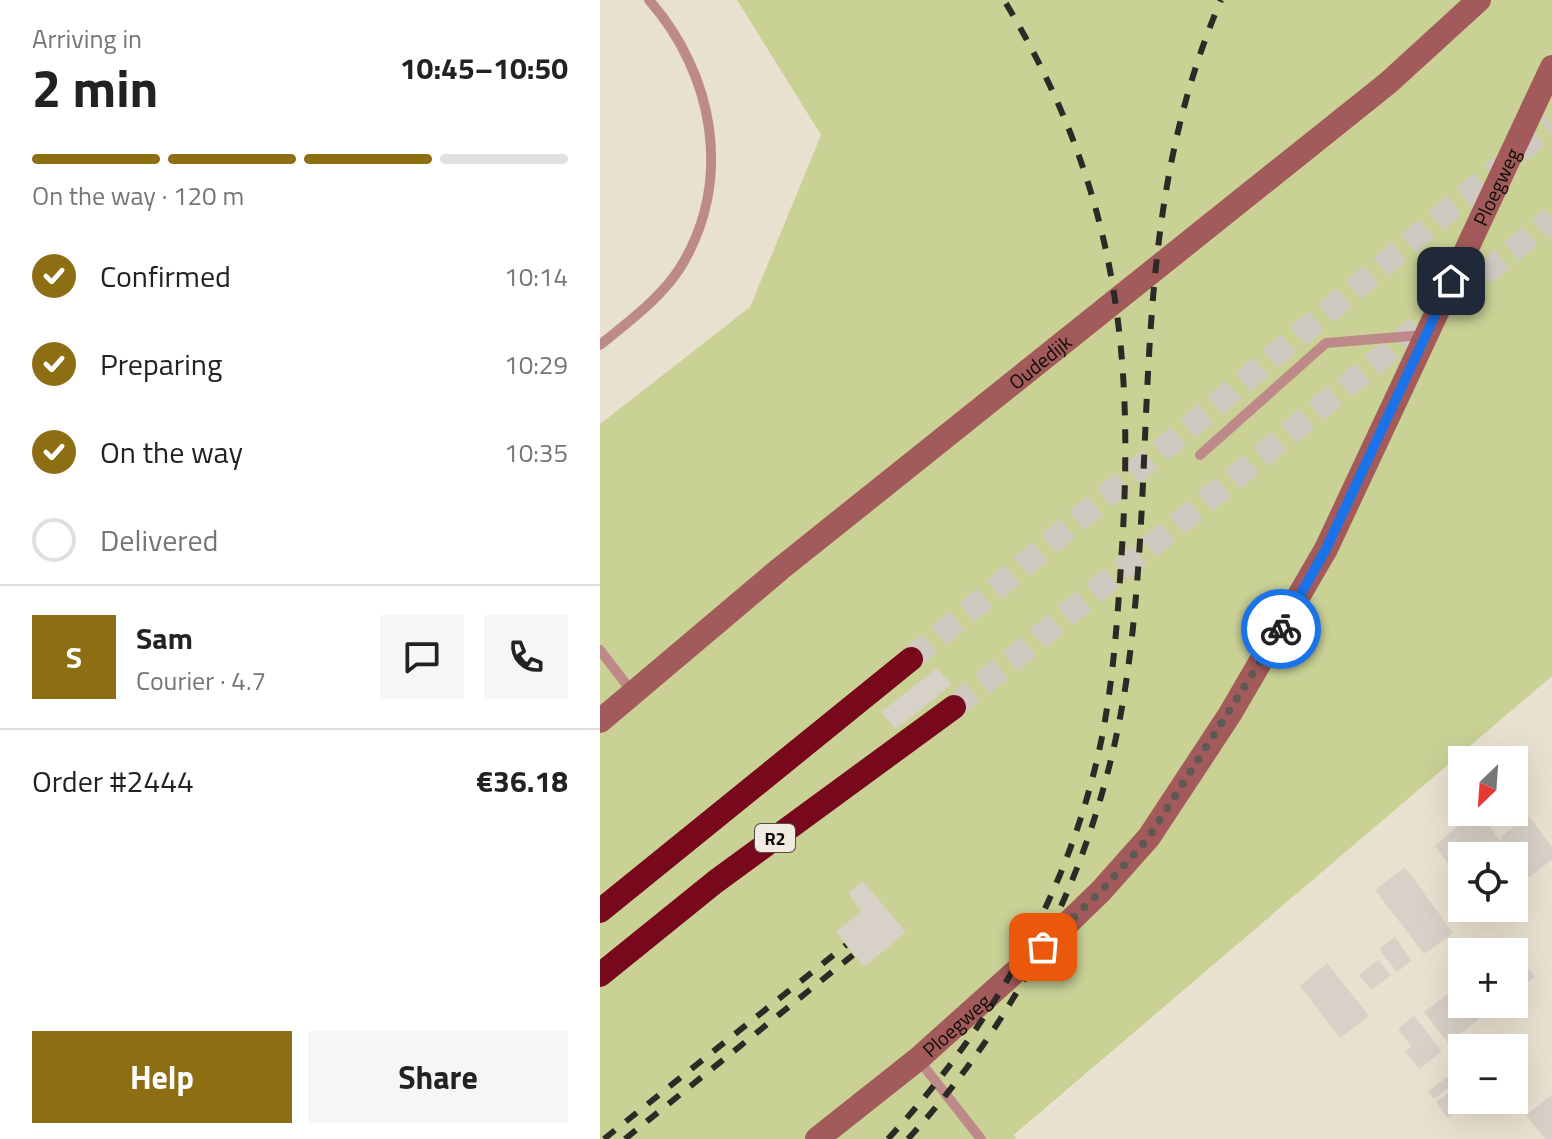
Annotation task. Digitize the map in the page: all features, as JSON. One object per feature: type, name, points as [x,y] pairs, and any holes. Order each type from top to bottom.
[{"type":"highway","name":"R2","points":[[600,911],[911,659]]},
{"type":"highway","name":"R2","points":[[600,975],[715,882],[954,707]]},
{"type":"street","name":"Oudedijk","points":[[600,721],[780,569],[1377,92],[1479,0]]},
{"type":"street","name":"Ploegweg","points":[[817,1139],[918,1059],[1068,923],[1149,837],[1277,636],[1326,549],[1552,67]]},
{"type":"lane","points":[[600,345],[657,297],[680,268],[703,213],[708,185],[712,152],[705,98],[679,41],[649,0]]},
{"type":"lane","points":[[1200,455],[1326,343],[1426,335]]},
{"type":"lane","points":[[600,650],[634,694]]},
{"type":"lane","points":[[918,1059],[981,1139]]},
{"type":"shaded area","points":[[600,0],[737,0],[821,135],[750,307],[600,424]]},
{"type":"shaded area","points":[[1552,676],[1552,1139],[1016,1139],[1014,1136],[1448,765],[1448,826],[1528,826],[1528,746],[1470,746]]},
{"type":"green space","points":[[737,0],[1552,0],[1552,676],[1470,746],[1448,746],[1448,765],[1014,1135],[1016,1139],[600,1139],[600,424],[750,307],[821,135]]},
{"type":"building","points":[[937,668],[951,685],[896,729],[881,712]]},
{"type":"building","points":[[1528,815],[1552,847],[1552,860],[1529,877],[1528,842],[1503,842],[1500,838],[1515,826],[1528,826]]},
{"type":"building","points":[[1458,826],[1489,826],[1501,842],[1448,842],[1448,863],[1435,846]]},
{"type":"building","points":[[1405,867],[1453,933],[1424,954],[1375,890]]},
{"type":"building","points":[[863,881],[906,932],[864,967],[836,932],[861,911],[848,893]]},
{"type":"building","points":[[1395,937],[1412,961],[1397,972],[1379,949]]},
{"type":"building","points":[[1378,960],[1391,975],[1371,990],[1359,975]]},
{"type":"building","points":[[1327,963],[1369,1016],[1340,1038],[1300,986]]},
{"type":"building","points":[[1528,968],[1535,977],[1528,982]]},
{"type":"building","points":[[1448,994],[1448,1018],[1480,1018],[1460,1034],[1448,1034],[1448,1043],[1424,1012]]},
{"type":"building","points":[[1414,1016],[1442,1051],[1419,1069],[1405,1051],[1411,1046],[1398,1029]]},
{"type":"building","points":[[1448,1076],[1448,1088],[1434,1099],[1428,1091]]},
{"type":"building","points":[[1448,1093],[1448,1114],[1453,1114],[1448,1118],[1436,1102]]},
{"type":"building","points":[[1552,1095],[1552,1139],[1545,1139],[1526,1115]]},
{"type":"tunnel","points":[[911,659],[1552,124]]},
{"type":"tunnel","points":[[954,707],[1552,218]]},
{"type":"railway","points":[[888,1139],[961,1050],[994,1002],[1023,953],[1048,901],[1088,794],[1102,737],[1115,643],[1125,472],[1124,400],[1119,331],[1109,264],[1093,198],[1070,133],[1041,67],[1004,0]]},
{"type":"railway","points":[[908,1139],[990,1035],[1024,979],[1080,861],[1101,799],[1117,735],[1137,584],[1150,331],[1158,248],[1171,165],[1191,83],[1221,0]]},
{"type":"railway","points":[[604,1139],[846,945]]},
{"type":"railway","points":[[625,1139],[853,955]]},
{"type":"way so far","points":[[1043,947],[1101,891],[1149,837],[1230,714],[1281,629]]},
{"type":"route","points":[[1281,629],[1326,549],[1451,281]]}]
